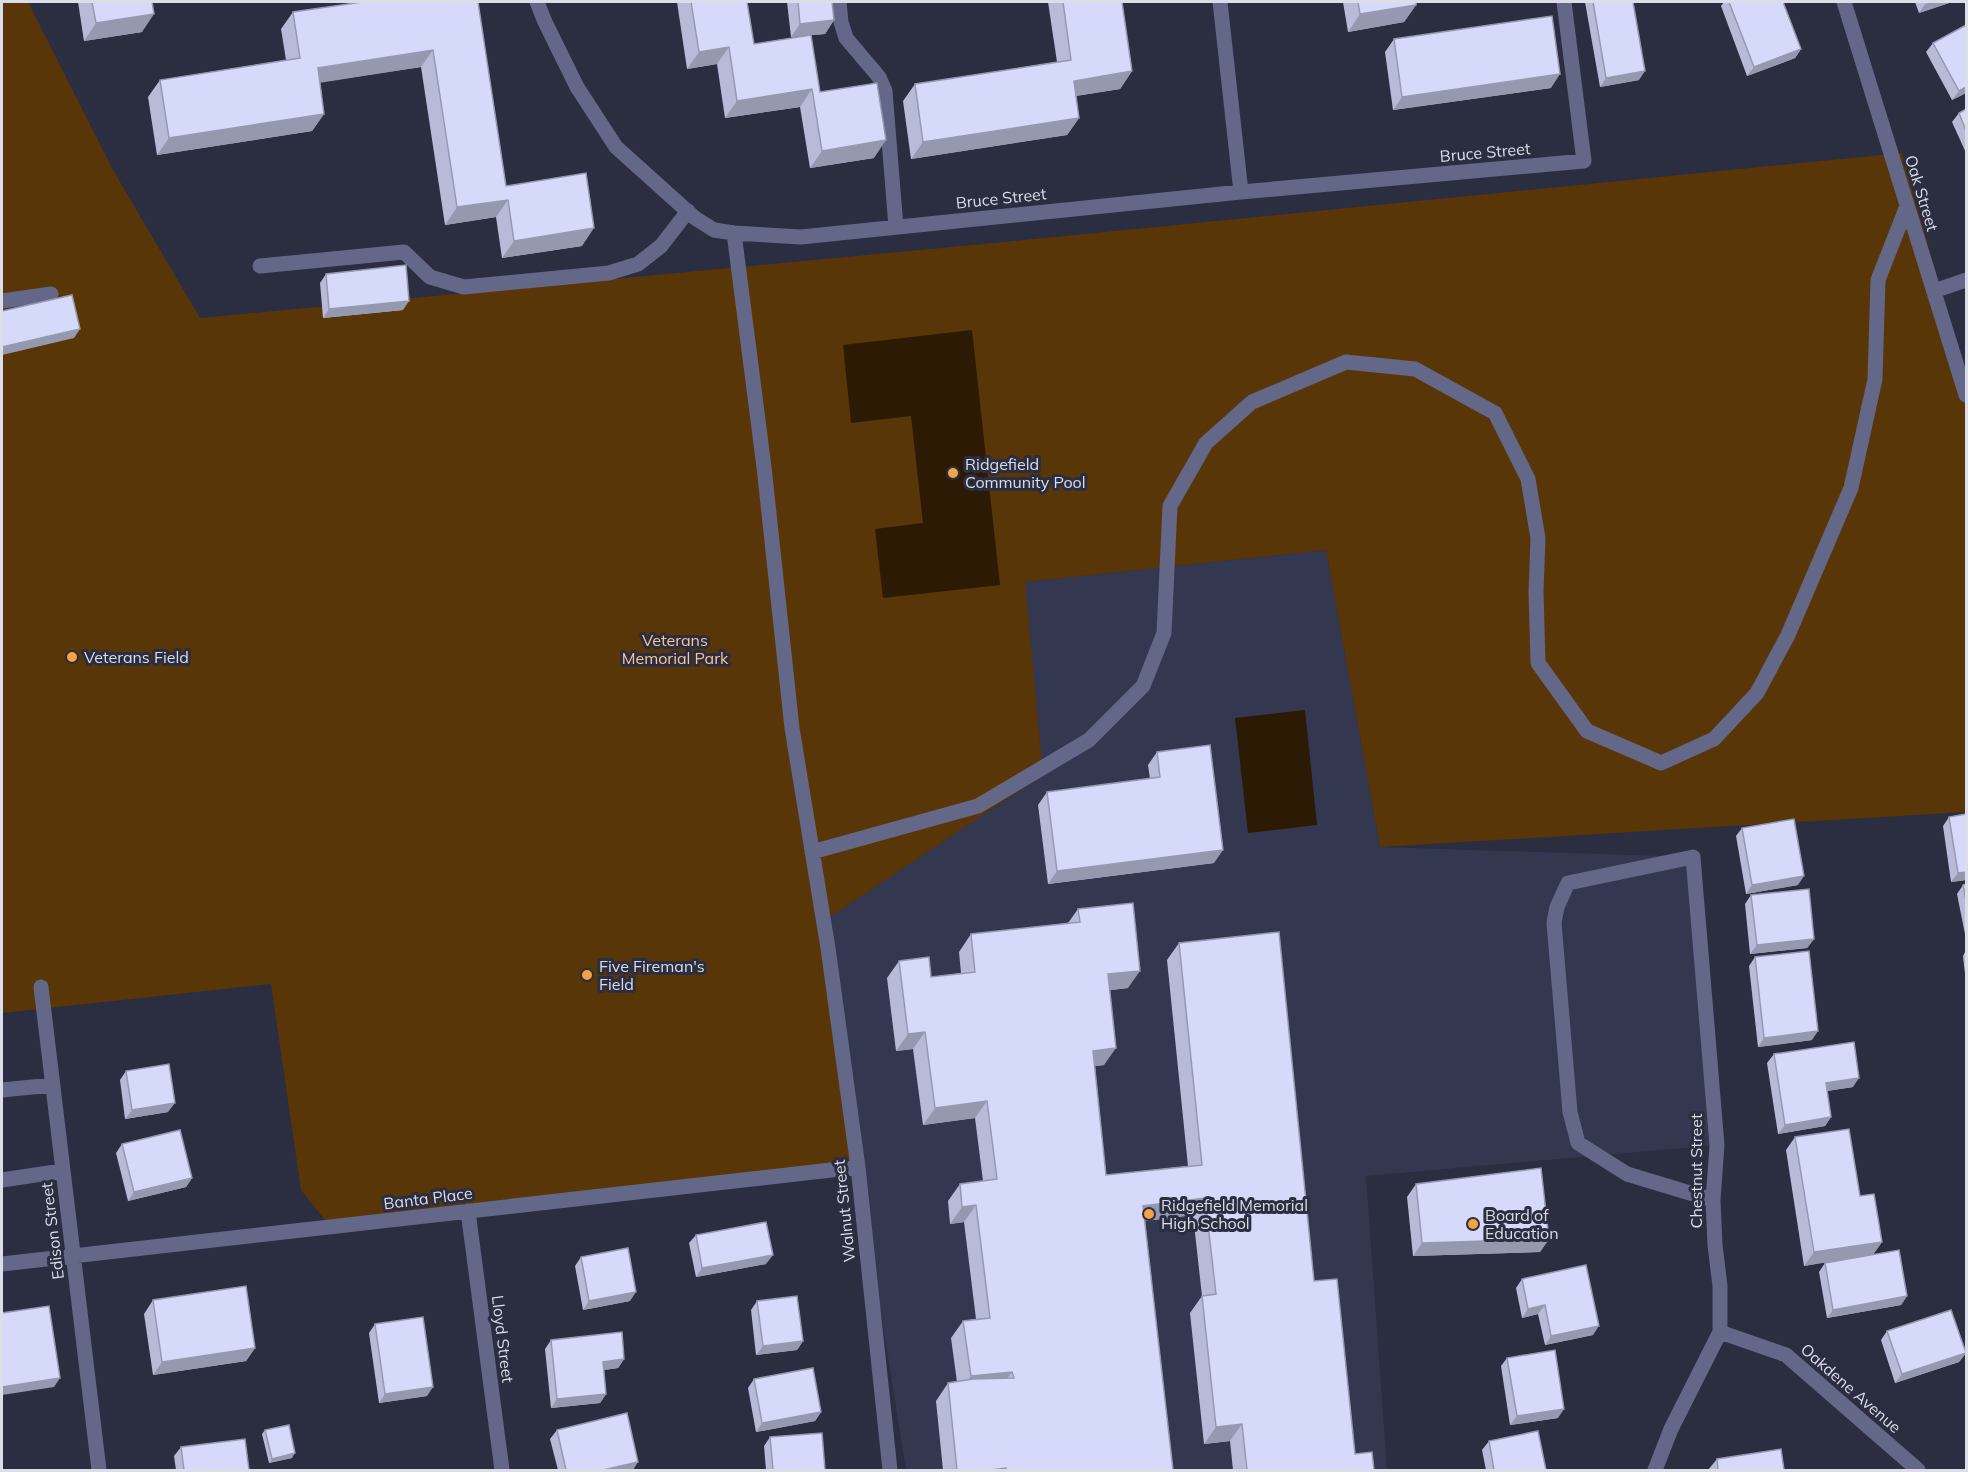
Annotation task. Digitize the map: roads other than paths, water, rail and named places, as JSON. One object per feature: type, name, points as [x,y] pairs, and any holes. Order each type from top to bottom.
[{"type":"street","name":"Bruce Street","points":[[537,2],[577,87],[616,147],[688,211],[714,230],[801,237],[1240,192],[1584,161],[1564,2]]},
{"type":"street","points":[[839,2],[841,22],[846,38],[879,77],[885,91],[896,227]]},
{"type":"street","points":[[1220,2],[1240,192]]},
{"type":"street","name":"Oak Street","points":[[1844,2],[1966,395]]},
{"type":"street","points":[[812,852],[978,806],[1089,740],[1143,686],[1164,633],[1170,506],[1206,443],[1252,402],[1346,362],[1415,369],[1495,414],[1528,478],[1538,538],[1536,592],[1538,663],[1587,731],[1661,763],[1714,739],[1757,693],[1788,635],[1851,488],[1875,380],[1878,280],[1907,206]]},
{"type":"street","points":[[260,266],[404,252],[430,277],[464,287],[609,273],[638,264],[654,252],[688,211]]},
{"type":"street","name":"Walnut Street","points":[[734,233],[764,468],[792,728],[828,948],[858,1167],[890,1470]]},
{"type":"street","points":[[1934,291],[1966,280]]},
{"type":"street","points":[[2,301],[51,294]]},
{"type":"street","name":"Chestnut Street","points":[[1655,1470],[1671,1429],[1720,1332],[1720,1286],[1713,1200],[1717,1145],[1693,857],[1568,883],[1557,907],[1554,923],[1570,1112],[1578,1143],[1627,1174],[1713,1200]]},
{"type":"street","name":"Edison Street","points":[[41,987],[99,1470]]},
{"type":"street","points":[[2,1090],[52,1084]]},
{"type":"street","name":"Banta Place","points":[[2,1264],[858,1167]]},
{"type":"street","points":[[2,1180],[62,1171]]},
{"type":"street","name":"Lloyd Street","points":[[468,1211],[502,1470]]},
{"type":"street","name":"Oakdene Avenue","points":[[1720,1332],[1786,1355],[1918,1470]]},
{"type":"place","name":"Ridgefield Community Pool","points":[[953,473]]},
{"type":"place","name":"Veterans Field","points":[[72,657]]},
{"type":"place","name":"Five Fireman's Field","points":[[587,975]]},
{"type":"place","name":"Ridgefield Memorial High School","points":[[1149,1214]]},
{"type":"place","name":"Board of Education","points":[[1473,1224]]},
{"type":"park label","name":"Veterans Memorial Park","points":[[675,649]]}]
